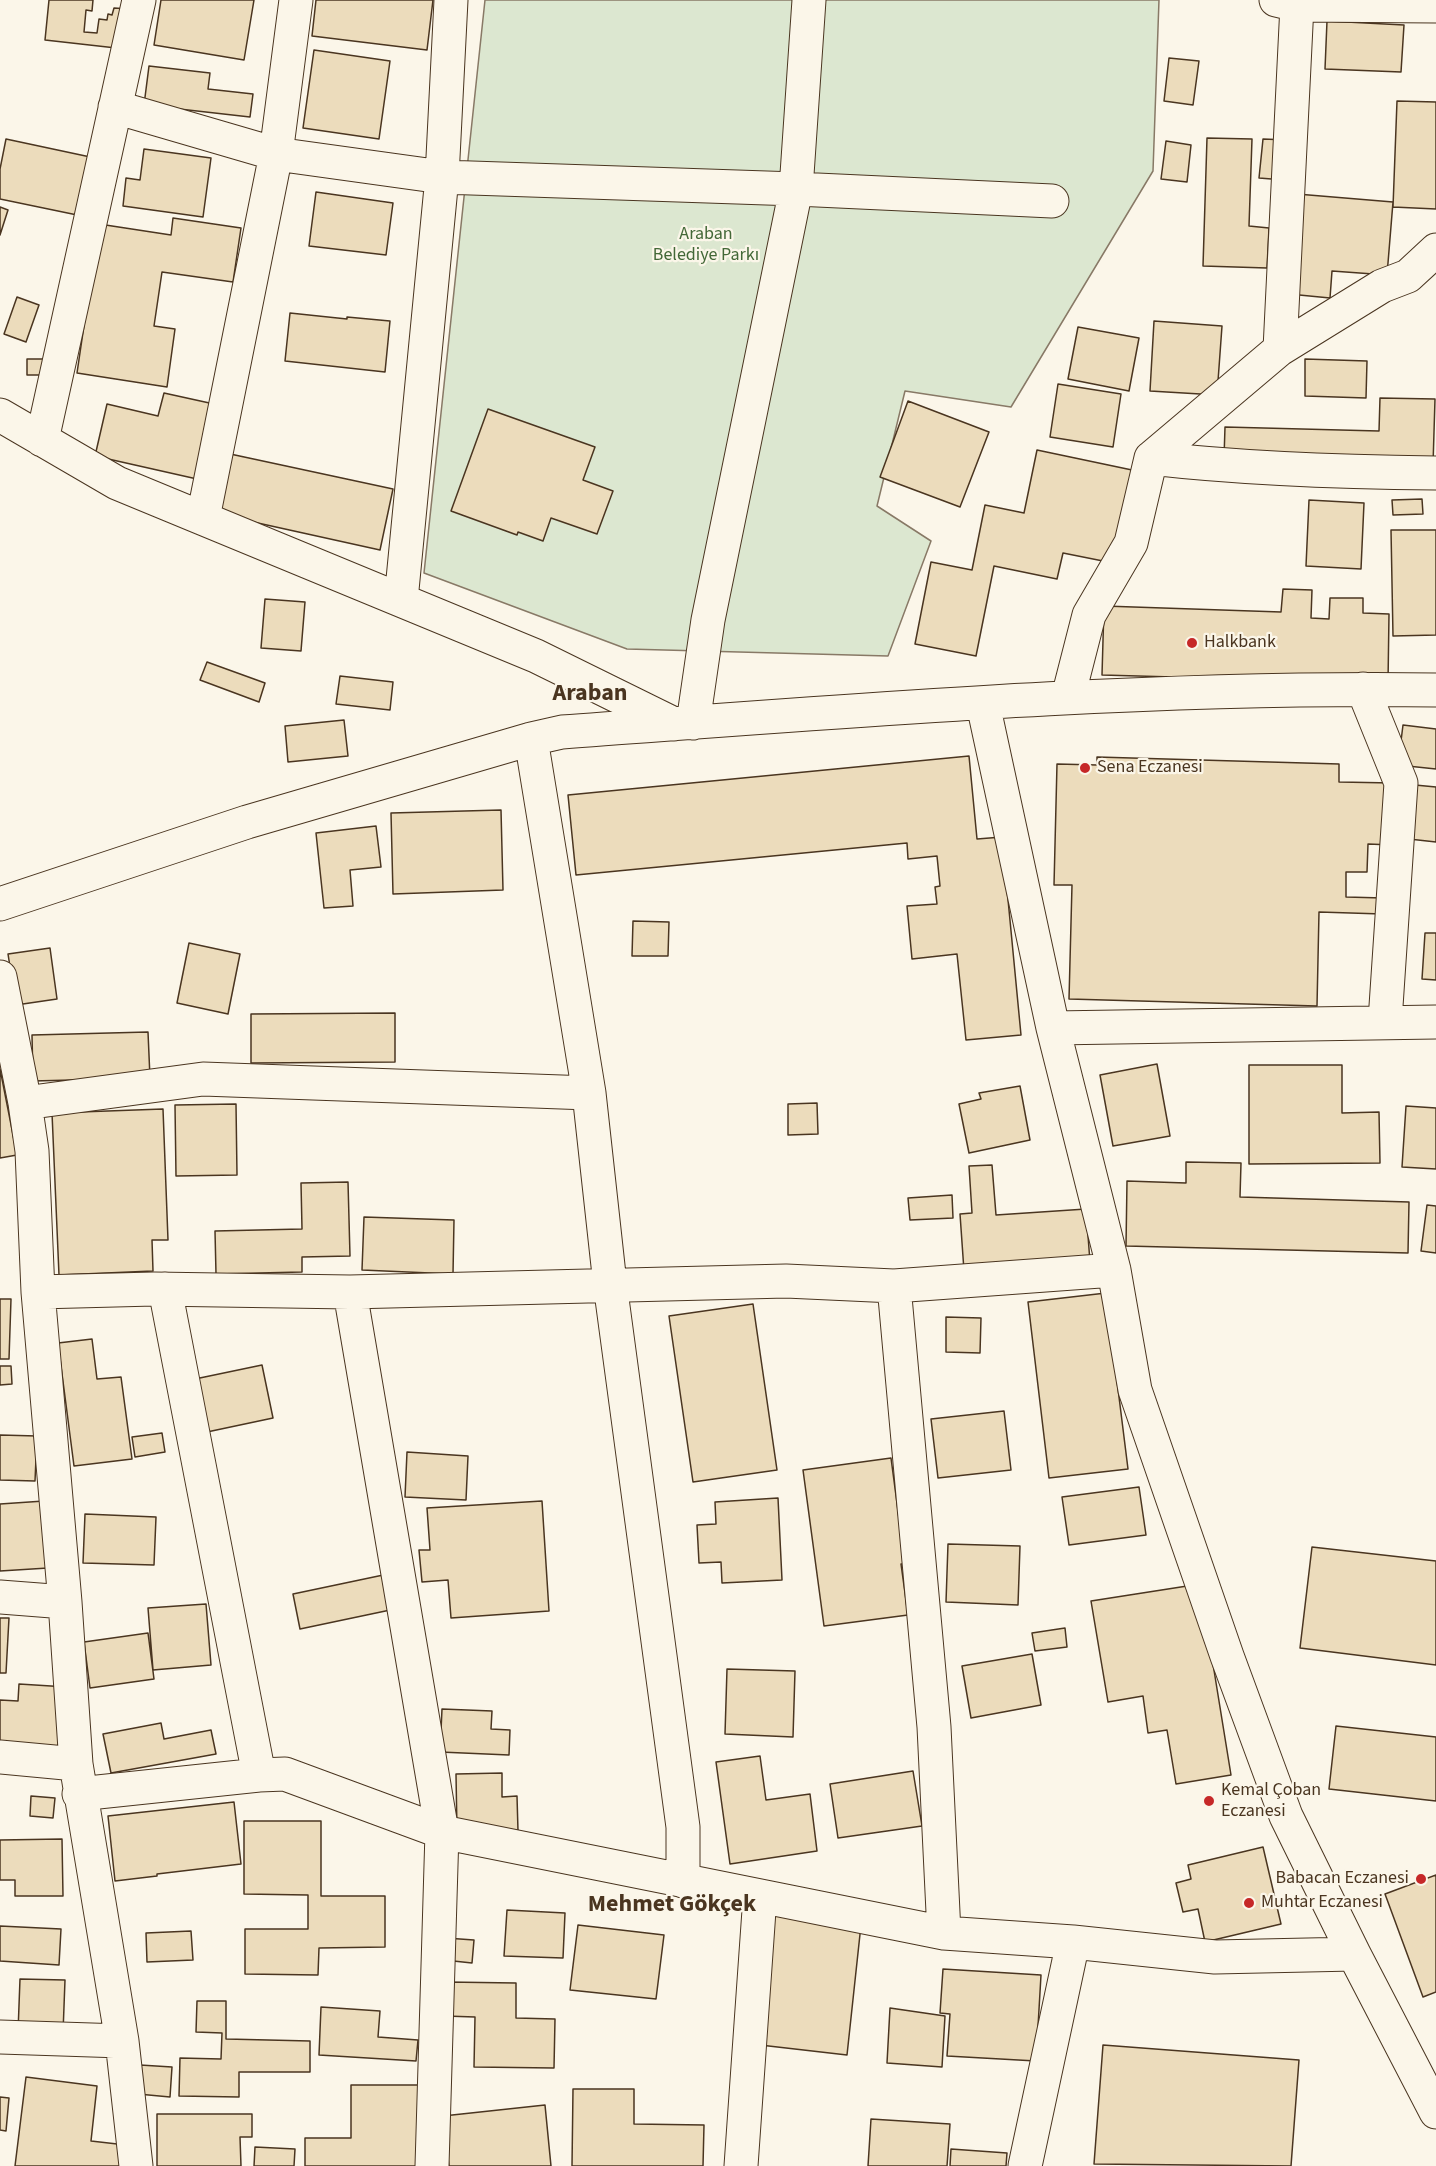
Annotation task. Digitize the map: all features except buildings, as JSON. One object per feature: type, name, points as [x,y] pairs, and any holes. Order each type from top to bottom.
[{"type":"street","points":[[42,440],[139,0]]},
{"type":"street","points":[[203,518],[276,154],[296,0]]},
{"type":"street","points":[[401,600],[442,177],[451,0]]},
{"type":"street","points":[[684,723],[708,620],[796,189],[809,0]]},
{"type":"street","points":[[1280,349],[1286,3],[1436,6]]},
{"type":"street","points":[[115,107],[276,154],[442,177],[796,189],[1052,201]]},
{"type":"street","points":[[1068,697],[1089,615],[1131,543],[1151,458],[1280,349],[1382,286],[1422,276],[1436,250]]},
{"type":"street","points":[[0,415],[117,483],[536,656],[684,723]]},
{"type":"street","points":[[1151,458],[1310,471],[1436,473]]},
{"type":"street","points":[[1363,689],[1401,783],[1385,1022]]},
{"type":"street","points":[[0,904],[247,822],[562,732],[1068,697],[1363,689],[1436,690]]},
{"type":"street","points":[[983,704],[1053,1028],[1114,1270],[1135,1390],[1227,1656],[1286,1816],[1436,2112]]},
{"type":"street","points":[[531,739],[590,1094],[610,1284],[683,1827],[683,1881]]},
{"type":"street","points":[[0,977],[32,1151],[38,1292],[78,1779],[122,2041],[136,2166]]},
{"type":"street","points":[[1053,1028],[1436,1022]]},
{"type":"street","points":[[25,1103],[203,1080],[590,1094]]},
{"type":"street","points":[[38,1292],[165,1289],[350,1292],[786,1281],[894,1286],[1114,1270]]},
{"type":"street","points":[[894,1286],[934,1727],[944,1933]]},
{"type":"street","points":[[165,1289],[259,1775]]},
{"type":"street","points":[[350,1292],[442,1832],[432,2166]]},
{"type":"street","points":[[0,1597],[65,1602]]},
{"type":"street","points":[[0,1757],[78,1779],[285,1774],[442,1832],[944,1933],[1073,1942],[1215,1957],[1354,1954]]},
{"type":"street","points":[[741,2166],[760,1896]]},
{"type":"street","points":[[1026,2166],[1073,1942]]},
{"type":"street","points":[[0,2037],[122,2041]]},
{"type":"green space","name":"Araban Belediye Parkı","points":[[485,0],[1159,0],[1153,171],[1011,407],[905,391],[877,506],[931,541],[888,656],[627,649],[424,573]]},
{"type":"place","name":"Halkbank","points":[[1192,643]]},
{"type":"place","name":"Sena Eczanesi","points":[[1085,768]]},
{"type":"place","name":"Kemal Çoban Eczanesi","points":[[1209,1801]]},
{"type":"place","name":"Babacan Eczanesi","points":[[1421,1879]]},
{"type":"place","name":"Muhtar Eczanesi","points":[[1249,1903]]},
{"type":"district","name":"Araban","points":[[590,695]]},
{"type":"district","name":"Mehmet Gökçek","points":[[672,1906]]}]
